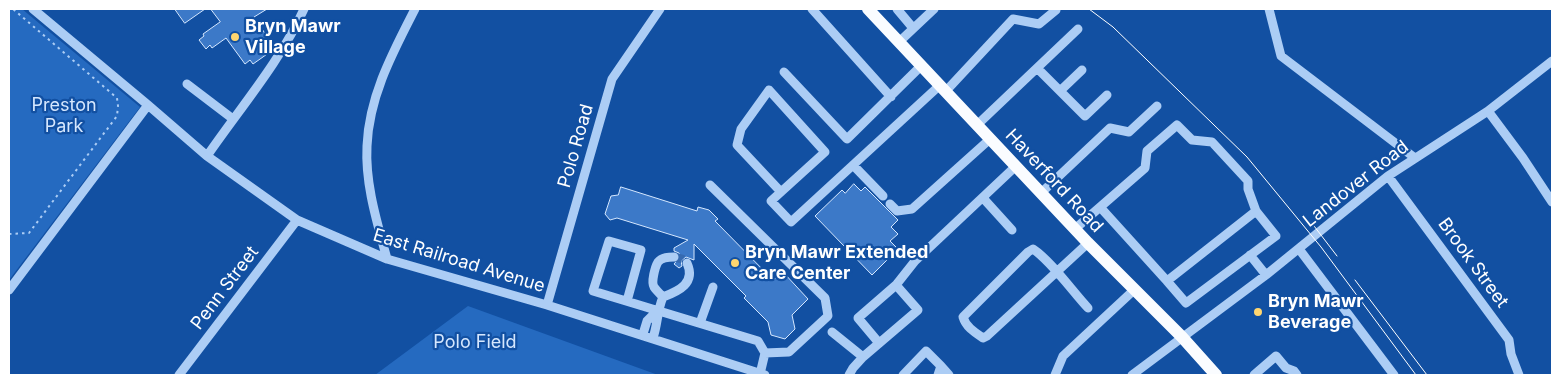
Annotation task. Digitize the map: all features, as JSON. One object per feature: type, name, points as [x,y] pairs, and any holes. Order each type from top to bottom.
[{"type":"main road","name":"Haverford Road","points":[[868,9],[1076,228],[1088,243],[1182,337],[1216,375]]},
{"type":"street","name":"East Railroad Avenue","points":[[32,9],[207,156],[297,220],[387,259],[548,304],[762,374]]},
{"type":"street","points":[[207,156],[233,118],[260,85],[304,9]]},
{"type":"street","points":[[387,259],[372,200],[368,173],[367,145],[372,109],[380,84],[415,9]]},
{"type":"street","name":"Polo Road","points":[[548,304],[612,79],[660,9]]},
{"type":"street","points":[[812,9],[891,96]]},
{"type":"street","points":[[897,9],[913,28]]},
{"type":"street","points":[[898,42],[934,9]]},
{"type":"street","points":[[1269,9],[1281,56],[1415,158]]},
{"type":"street","points":[[781,192],[737,145],[741,129],[768,90],[825,152],[771,202],[791,222],[853,165],[942,89],[1013,19],[1039,24],[1056,10]]},
{"type":"street","points":[[977,125],[1078,29]]},
{"type":"street","name":"Landover Road","points":[[1132,375],[1266,275],[1388,176],[1488,111],[1552,61]]},
{"type":"street","points":[[784,72],[847,140],[921,66]]},
{"type":"street","points":[[1037,68],[1086,116],[1107,95]]},
{"type":"street","points":[[1060,91],[1082,70]]},
{"type":"street","points":[[187,84],[233,118]]},
{"type":"street","points":[[9,290],[148,105]]},
{"type":"street","points":[[1041,193],[1110,128],[1129,132],[1157,106]]},
{"type":"street","points":[[1488,111],[1523,158],[1552,202]]},
{"type":"street","points":[[1076,228],[1100,207],[1145,168],[1147,151],[1177,125],[1192,140],[1212,142],[1242,174],[1248,181],[1248,189],[1256,211],[1276,236],[1186,303],[1100,207]]},
{"type":"street","points":[[890,204],[898,211],[912,209],[990,139]]},
{"type":"street","points":[[853,165],[883,196]]},
{"type":"street","points":[[879,343],[858,318],[896,285],[915,261],[1016,166]]},
{"type":"street","name":"Brook Street","points":[[1388,176],[1509,340],[1511,354],[1518,375]]},
{"type":"street","points":[[710,185],[825,298],[828,316],[789,352],[765,353]]},
{"type":"street","points":[[983,198],[1012,230]]},
{"type":"street","points":[[1167,281],[1256,211]]},
{"type":"street","name":"Penn Street","points":[[179,375],[297,220]]},
{"type":"street","points":[[627,301],[641,250],[609,241],[594,291],[758,341],[765,353],[762,374]]},
{"type":"street","points":[[1088,243],[1057,273],[987,336],[983,338],[965,324],[962,317],[1028,252],[1034,249],[1039,253],[1057,273],[1088,308]]},
{"type":"street","points":[[1299,249],[1392,375]]},
{"type":"street","points":[[1250,255],[1266,275]]},
{"type":"street","points":[[663,297],[654,286],[653,279],[658,262],[666,257],[674,257]]},
{"type":"street","points":[[643,334],[647,321],[657,311],[663,297],[677,292],[687,284],[690,275],[687,263]]},
{"type":"street","points":[[849,375],[852,368],[863,357],[918,310],[896,285]]},
{"type":"street","points":[[700,323],[713,287]]},
{"type":"street","points":[[1057,374],[1063,356],[1134,290]]},
{"type":"street","points":[[653,338],[657,324],[657,311]]},
{"type":"street","points":[[832,332],[863,357]]},
{"type":"street","points":[[903,375],[926,351],[939,371],[950,375]]},
{"type":"street","points":[[1254,375],[1276,356],[1286,368],[1294,371],[1297,375]]},
{"type":"path","points":[[9,234],[29,233],[117,116],[118,106],[117,98],[13,9]]},
{"type":"green space","name":"Preston Park","points":[[9,9],[22,9],[140,107],[9,280]]},
{"type":"green space","name":"Polo Field","points":[[468,306],[658,375],[375,375]]},
{"type":"building","name":"Bryn Mawr Village","points":[[175,9],[205,9],[185,23]]},
{"type":"building","name":"Bryn Mawr Village","points":[[211,9],[267,9],[254,17],[272,44],[267,48],[270,52],[253,64],[250,60],[245,64],[226,38],[212,48],[210,45],[206,49],[199,40],[204,36],[203,34],[220,22]]},
{"type":"building","points":[[854,184],[861,191],[865,187],[898,220],[891,227],[898,234],[890,241],[898,249],[872,275],[815,216],[842,190],[845,193]]},
{"type":"building","name":"Bryn Mawr Extended Care Center","points":[[621,187],[697,211],[698,207],[709,210],[718,219],[715,221],[773,280],[783,272],[808,299],[792,315],[795,329],[785,339],[771,335],[768,322],[744,298],[746,296],[694,244],[694,260],[686,257],[681,261],[682,266],[679,268],[674,264],[680,257],[679,253],[674,251],[674,248],[688,240],[617,218],[610,220],[605,214],[611,196],[618,195]]},
{"type":"tunnel","points":[[674,257],[682,259],[687,263]]},
{"type":"tram line","points":[[1089,9],[1113,27],[1247,157],[1321,247],[1416,375]]},
{"type":"tram line","points":[[1311,222],[1337,256]]},
{"type":"tram line","points":[[1355,280],[1427,375]]},
{"type":"place","name":"Bryn Mawr Village","points":[[235,37]]},
{"type":"place","name":"Bryn Mawr Extended Care Center","points":[[735,263]]},
{"type":"place","name":"Bryn Mawr Beverage","points":[[1258,312]]}]
